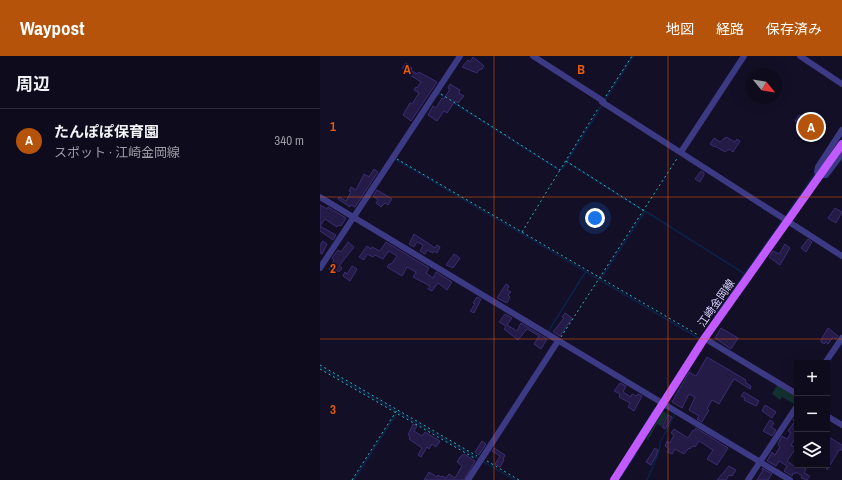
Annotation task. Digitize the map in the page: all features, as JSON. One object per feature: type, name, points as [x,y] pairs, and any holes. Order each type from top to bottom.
[{"type":"main road","name":"江崎金岡線","points":[[614,480],[704,338],[842,144]]},
{"type":"street","points":[[320,268],[460,56]]},
{"type":"street","points":[[532,56],[842,256]]},
{"type":"street","points":[[681,152],[744,56]]},
{"type":"street","points":[[800,56],[842,84]]},
{"type":"street","points":[[842,130],[818,167],[817,172],[819,175],[826,175],[842,154]]},
{"type":"street","points":[[320,197],[559,339],[790,480]]},
{"type":"street","points":[[704,338],[794,392]]},
{"type":"street","points":[[827,360],[842,338]]},
{"type":"street","points":[[468,480],[559,339]]},
{"type":"street","points":[[748,480],[794,411]]},
{"type":"street","points":[[830,418],[842,425]]},
{"type":"path","points":[[522,232],[632,56]]},
{"type":"path","points":[[440,93],[560,170]]},
{"type":"path","points":[[559,339],[681,152]]},
{"type":"path","points":[[397,158],[704,338]]},
{"type":"path","points":[[567,161],[643,211]]},
{"type":"path","points":[[320,365],[481,460]]},
{"type":"path","points":[[320,369],[519,480]]},
{"type":"path","points":[[352,480],[396,411]]},
{"type":"green space","points":[[777,385],[794,395],[794,404],[782,397],[780,400],[772,394]]},
{"type":"green space","points":[[663,411],[668,414],[661,426],[657,424],[648,440],[646,439]]},
{"type":"building","points":[[473,57],[484,66],[477,73],[462,67],[468,60],[470,62]]},
{"type":"building","points":[[406,63],[412,68],[411,70],[417,74],[419,72],[437,82],[411,121],[403,115],[410,103],[412,104],[419,93],[414,90],[421,82],[404,71],[405,69],[402,68]]},
{"type":"building","points":[[450,84],[460,90],[459,93],[464,96],[458,103],[455,101],[447,113],[444,111],[437,121],[428,115],[433,106],[436,108],[442,98],[444,99],[450,89],[448,88]]},
{"type":"building","points":[[799,115],[822,128],[817,136],[795,121]]},
{"type":"building","points":[[726,137],[735,142],[737,139],[740,141],[733,152],[729,149],[725,152],[710,144],[714,138],[720,142]]},
{"type":"building","points":[[374,169],[378,172],[355,207],[351,205],[350,207],[338,199],[339,197],[346,201],[351,192],[349,191],[351,187],[356,190],[364,174],[369,177]]},
{"type":"building","points":[[701,171],[704,175],[700,182],[695,179]]},
{"type":"building","points":[[377,190],[392,199],[388,205],[385,203],[381,207],[376,203],[378,200],[373,196]]},
{"type":"building","points":[[320,205],[327,209],[328,207],[346,218],[341,226],[339,225],[337,227],[325,219],[320,226]]},
{"type":"building","points":[[835,208],[842,212],[836,223],[828,218]]},
{"type":"building","points":[[320,226],[336,235],[333,240],[320,231]]},
{"type":"building","points":[[414,234],[435,248],[437,245],[440,247],[437,253],[427,250],[425,254],[420,251],[423,245],[417,242],[414,247],[409,244]]},
{"type":"building","points":[[808,239],[812,242],[806,252],[801,248]]},
{"type":"building","points":[[323,241],[327,244],[322,254],[320,253],[320,245]]},
{"type":"building","points":[[348,242],[354,247],[339,266],[342,268],[339,272],[336,270],[335,273],[329,269],[334,260],[332,258],[338,250],[341,252]]},
{"type":"building","points":[[386,242],[429,268],[426,273],[433,278],[436,272],[452,282],[447,290],[438,283],[432,291],[428,289],[430,286],[413,277],[416,272],[407,267],[402,276],[387,267],[397,256],[389,251],[383,259],[375,255],[373,257],[367,254],[364,260],[359,257],[367,246],[371,249],[372,247],[380,251]]},
{"type":"building","points":[[785,244],[790,248],[780,265],[769,257],[773,251],[779,254]]},
{"type":"building","points":[[454,254],[460,258],[453,268],[446,265]]},
{"type":"building","points":[[352,266],[357,269],[350,281],[343,276],[345,272],[347,274]]},
{"type":"building","points":[[506,284],[509,286],[507,290],[511,292],[508,295],[510,297],[507,303],[497,298]]},
{"type":"building","points":[[477,297],[481,299],[474,313],[470,311],[475,304],[473,303]]},
{"type":"building","points":[[565,313],[572,318],[560,336],[553,332],[564,318],[562,317]]},
{"type":"building","points":[[505,314],[512,318],[507,325],[517,331],[521,323],[547,339],[541,349],[534,344],[539,336],[527,329],[518,340],[504,329],[506,326],[499,322]]},
{"type":"building","points":[[721,328],[738,338],[731,349],[715,338]]},
{"type":"building","points":[[828,328],[838,336],[836,339],[833,337],[828,344],[826,342],[824,344],[821,340]]},
{"type":"building","points":[[707,357],[746,380],[745,382],[751,386],[750,389],[734,379],[719,404],[712,400],[707,409],[709,410],[702,422],[697,419],[699,416],[689,410],[695,397],[689,394],[682,408],[672,402],[689,372],[696,376]]},
{"type":"building","points":[[620,383],[626,386],[623,392],[631,397],[632,394],[642,396],[634,411],[628,407],[630,403],[619,397],[620,394],[614,391]]},
{"type":"building","points":[[744,392],[759,401],[756,406],[744,400],[745,398],[741,396]]},
{"type":"building","points":[[765,405],[776,412],[772,418],[762,411]]},
{"type":"building","points":[[668,415],[672,417],[665,429],[662,427]]},
{"type":"building","points":[[770,420],[774,423],[771,427],[776,430],[772,436],[763,431]]},
{"type":"building","points":[[794,422],[794,440],[791,445],[794,447],[794,451],[787,461],[794,466],[794,468],[805,468],[804,473],[810,476],[807,480],[801,478],[802,476],[796,472],[795,474],[793,473],[792,476],[784,471],[787,466],[779,461],[776,466],[767,461],[772,452],[775,455],[780,447],[778,444],[782,436],[787,439],[791,433],[788,431]]},
{"type":"building","points":[[413,424],[417,426],[414,431],[422,436],[425,432],[440,441],[436,447],[432,444],[429,449],[427,447],[421,457],[418,455],[422,448],[409,439],[410,436],[408,435]]},
{"type":"building","points":[[696,428],[728,448],[717,465],[707,459],[713,450],[699,441],[695,447],[693,446],[690,449],[689,448],[684,454],[675,449],[672,454],[667,452],[669,449],[665,446],[667,441],[670,443],[674,435],[671,433],[674,429],[688,438]]},
{"type":"building","points":[[830,438],[842,445],[842,451],[840,449],[830,465]]},
{"type":"building","points":[[482,441],[486,444],[479,455],[475,452]]},
{"type":"building","points":[[494,448],[505,455],[500,467],[495,464],[500,456],[492,451]]},
{"type":"building","points":[[655,448],[658,450],[651,465],[646,462]]},
{"type":"building","points":[[464,454],[475,461],[464,480],[424,480],[429,472],[437,477],[438,475],[446,478],[449,474],[455,478],[462,466],[457,462]]},
{"type":"building","points":[[729,466],[736,470],[732,476],[729,475],[726,480],[717,480]]},
{"type":"building","points":[[762,468],[772,474],[768,480],[757,480],[763,470]]},
{"type":"waterway","points":[[605,100],[633,56]]},
{"type":"waterway","points":[[438,93],[446,98]]},
{"type":"waterway","points":[[452,102],[559,170]]},
{"type":"waterway","points":[[562,169],[603,104]]},
{"type":"waterway","points":[[395,159],[700,339]]},
{"type":"waterway","points":[[567,162],[644,211]]},
{"type":"waterway","points":[[785,217],[816,172]]},
{"type":"waterway","points":[[602,277],[645,211],[745,274]]},
{"type":"waterway","points":[[714,317],[782,221]]},
{"type":"waterway","points":[[548,332],[586,271]]},
{"type":"waterway","points":[[320,367],[479,459]]},
{"type":"waterway","points":[[634,442],[655,408]]},
{"type":"waterway","points":[[354,480],[396,414]]},
{"type":"waterway","points":[[647,480],[659,452],[660,443],[675,414]]},
{"type":"waterway","points":[[619,480],[636,454]]},
{"type":"waterway","points":[[482,461],[515,480]]},
{"type":"place","name":"たんぽぽ保育園","points":[[811,127]]}]
